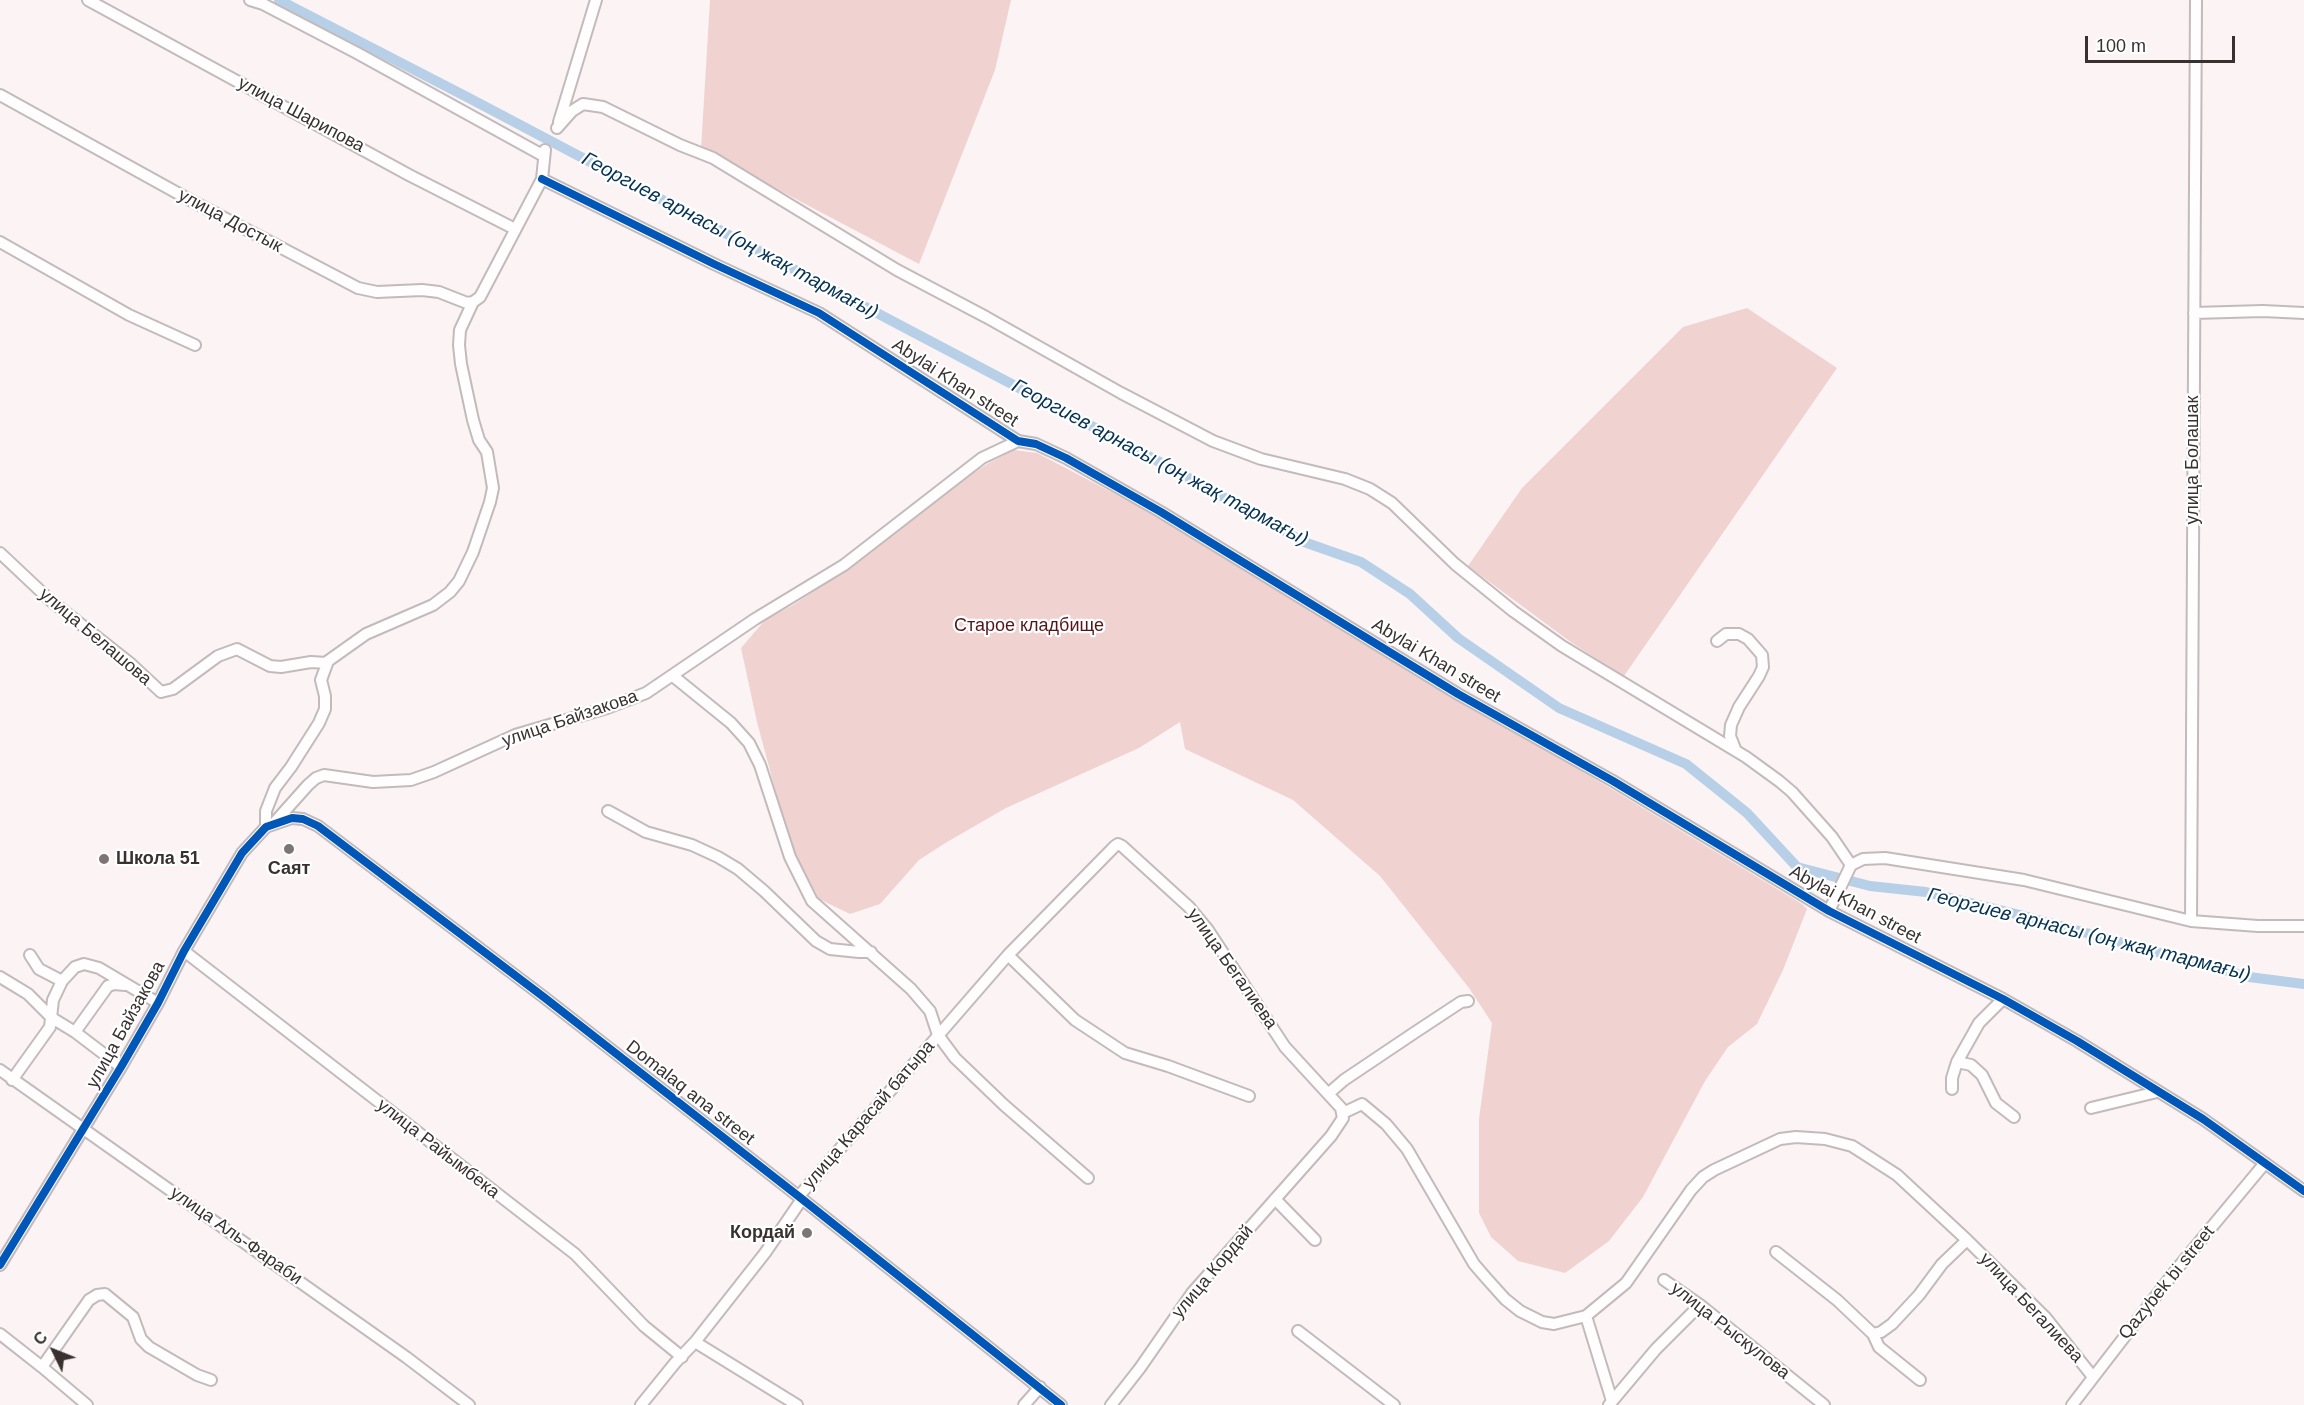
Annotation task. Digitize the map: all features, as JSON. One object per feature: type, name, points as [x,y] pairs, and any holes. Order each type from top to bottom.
[{"type":"street","name":"улица Шарипова","points":[[88,0],[410,175],[515,229]]},
{"type":"street","points":[[250,0],[263,4],[544,153],[542,179],[480,297],[473,303],[460,330],[459,345],[474,420],[479,440],[487,452],[492,488],[490,502],[473,552],[459,581],[450,592],[433,605],[366,634],[333,656],[327,663],[321,680],[326,696],[325,709],[302,750],[275,789],[266,811],[270,825]]},
{"type":"street","points":[[596,0],[557,128],[572,111],[583,104],[603,106],[680,145],[713,158],[880,260],[1213,441],[1261,459],[1345,479],[1370,489],[1392,503],[1455,564],[1512,611],[1562,646],[1736,751],[1792,792],[1832,837],[1846,875]]},
{"type":"street","name":"улица Болашак","points":[[2192,921],[2196,0]]},
{"type":"street","name":"улица Достык","points":[[0,95],[305,267],[358,288],[390,292],[422,290],[439,292],[467,303],[473,303]]},
{"type":"street","name":"Abylai Khan street","points":[[542,179],[819,313],[1018,441],[1036,444],[1066,458],[1161,512],[1458,694],[1613,781],[1829,911],[2003,999],[2077,1041],[2203,1119],[2304,1191]]},
{"type":"street","points":[[0,242],[129,315],[195,345]]},
{"type":"street","points":[[2194,313],[2263,311],[2304,313]]},
{"type":"street","name":"улица Байзакова","points":[[0,1265],[121,1067],[158,1003],[184,951],[242,853],[316,778],[324,775],[373,782],[411,780],[435,772],[515,735],[607,708],[646,693],[756,619],[850,561],[982,458],[1018,441]]},
{"type":"street","name":"улица Белашова","points":[[0,553],[50,600],[131,664],[160,692],[165,693],[173,689],[218,656],[237,649],[270,666],[281,667],[311,662],[327,663]]},
{"type":"street","points":[[1717,641],[1725,634],[1739,634],[1748,639],[1762,655],[1763,667],[1731,725],[1730,736],[1736,751]]},
{"type":"street","points":[[673,676],[731,723],[749,743],[760,765],[790,857],[812,901],[911,989],[930,1011],[938,1035],[955,1058],[1089,1178]]},
{"type":"street","points":[[608,811],[646,832],[692,845],[738,869],[816,941],[830,949],[871,952]]},
{"type":"street","name":"Domalaq ana street","points":[[270,825],[292,818],[311,822],[327,833],[801,1197],[1061,1405]]},
{"type":"street","name":"улица Бегалиева","points":[[938,1035],[1008,955],[1118,844],[1189,907],[1236,970],[1285,1047],[1328,1094],[1343,1115],[1352,1107],[1365,1105],[1395,1134],[1474,1264],[1505,1299],[1520,1311],[1542,1322],[1554,1324],[1586,1316],[1635,1273],[1658,1236],[1703,1177],[1713,1170],[1780,1139],[1796,1137],[1825,1139],[1852,1146],[1897,1175],[2046,1318],[2092,1377]]},
{"type":"street","points":[[1829,911],[1846,875],[1863,859],[1885,858],[2024,880],[2192,921],[2258,926],[2304,926]]},
{"type":"street","name":"улица Райымбека","points":[[184,951],[575,1254],[644,1326],[682,1357]]},
{"type":"street","points":[[30,955],[39,969],[62,981]]},
{"type":"street","points":[[1008,955],[1076,1020],[1125,1053],[1168,1066],[1248,1096]]},
{"type":"street","points":[[12,1080],[42,1039],[52,1017],[53,1000],[62,981],[75,967],[84,964],[99,969],[158,1003]]},
{"type":"street","points":[[1,978],[28,994],[52,1017],[121,1067]]},
{"type":"street","points":[[75,1032],[104,989],[114,984],[126,985]]},
{"type":"street","points":[[1952,1089],[1952,1078],[1957,1062],[1979,1023],[2003,999]]},
{"type":"street","points":[[1328,1094],[1344,1080],[1414,1033],[1461,1002],[1468,1001]]},
{"type":"street","name":"улица Карасай батыра","points":[[641,1405],[695,1342],[765,1253],[801,1197],[938,1035]]},
{"type":"street","points":[[1957,1062],[1971,1065],[1977,1070],[1982,1075],[1996,1103],[2014,1117]]},
{"type":"street","name":"улица Аль-Фараби","points":[[0,1070],[348,1316],[469,1405]]},
{"type":"street","points":[[2091,1108],[2157,1092]]},
{"type":"street","name":"улица Кордай","points":[[1111,1405],[1140,1368],[1192,1293],[1339,1126],[1343,1115]]},
{"type":"street","name":"Qazybek bi street","points":[[2072,1405],[2176,1270],[2265,1163]]},
{"type":"street","points":[[1275,1199],[1316,1240]]},
{"type":"street","name":"улица Бегалиева","points":[[1874,1334],[1892,1324],[1919,1295],[1942,1264],[1967,1240]]},
{"type":"street","points":[[0,1243],[10,1249]]},
{"type":"street","points":[[1776,1252],[1837,1300],[1874,1334],[1879,1347],[1920,1380]]},
{"type":"street","name":"улица Рыскулова","points":[[1664,1280],[1700,1305],[1824,1405]]},
{"type":"street","points":[[42,1367],[89,1300],[97,1295],[105,1294],[133,1317],[141,1339],[148,1347],[197,1375],[211,1380]]},
{"type":"street","points":[[1610,1403],[1656,1349],[1700,1305]]},
{"type":"street","points":[[1586,1316],[1610,1403]]},
{"type":"street","points":[[1298,1331],[1394,1405]]},
{"type":"street","points":[[0,1334],[87,1405]]},
{"type":"street","points":[[695,1342],[797,1405]]},
{"type":"street","points":[[1024,1405],[1040,1387]]},
{"type":"green space","points":[[710,0],[1011,0],[995,70],[919,264],[701,149]]},
{"type":"green space","points":[[1747,308],[1837,368],[1624,676],[1572,643],[1468,566],[1522,488],[1683,327]]},
{"type":"green space","name":"Старое кладбище","points":[[1014,450],[1037,453],[1174,525],[1807,909],[1783,970],[1757,1024],[1728,1047],[1705,1081],[1643,1197],[1609,1241],[1565,1273],[1518,1261],[1491,1237],[1479,1213],[1479,1119],[1492,1023],[1469,988],[1380,876],[1293,800],[1185,749],[1180,722],[1139,748],[1006,808],[947,842],[919,860],[880,904],[850,914],[819,899],[789,841],[757,722],[741,648],[765,620],[793,605],[840,574],[953,486]]},
{"type":"waterway","name":"Георгиев арнасы (оң жақ тармағы)","points":[[279,0],[1173,469],[1304,542],[1361,562],[1410,594],[1458,638],[1559,708],[1686,764],[1747,813],[1797,867],[1870,886],[1926,892],[2249,977],[2304,984]]},
{"type":"cycle path","points":[[542,179],[819,313],[1018,441],[1036,444],[1066,458],[1161,512],[1458,694],[1613,781],[1829,911],[2003,999],[2077,1041],[2203,1119],[2304,1191]]},
{"type":"cycle path","points":[[0,1265],[121,1067],[158,1003],[184,951],[242,853],[266,827],[292,818],[303,819],[318,826],[545,998],[1061,1405]]},
{"type":"place","name":"Саят","points":[[289,849]]},
{"type":"place","name":"Школа 51","points":[[104,859]]},
{"type":"place","name":"Кордай","points":[[807,1233]]}]
